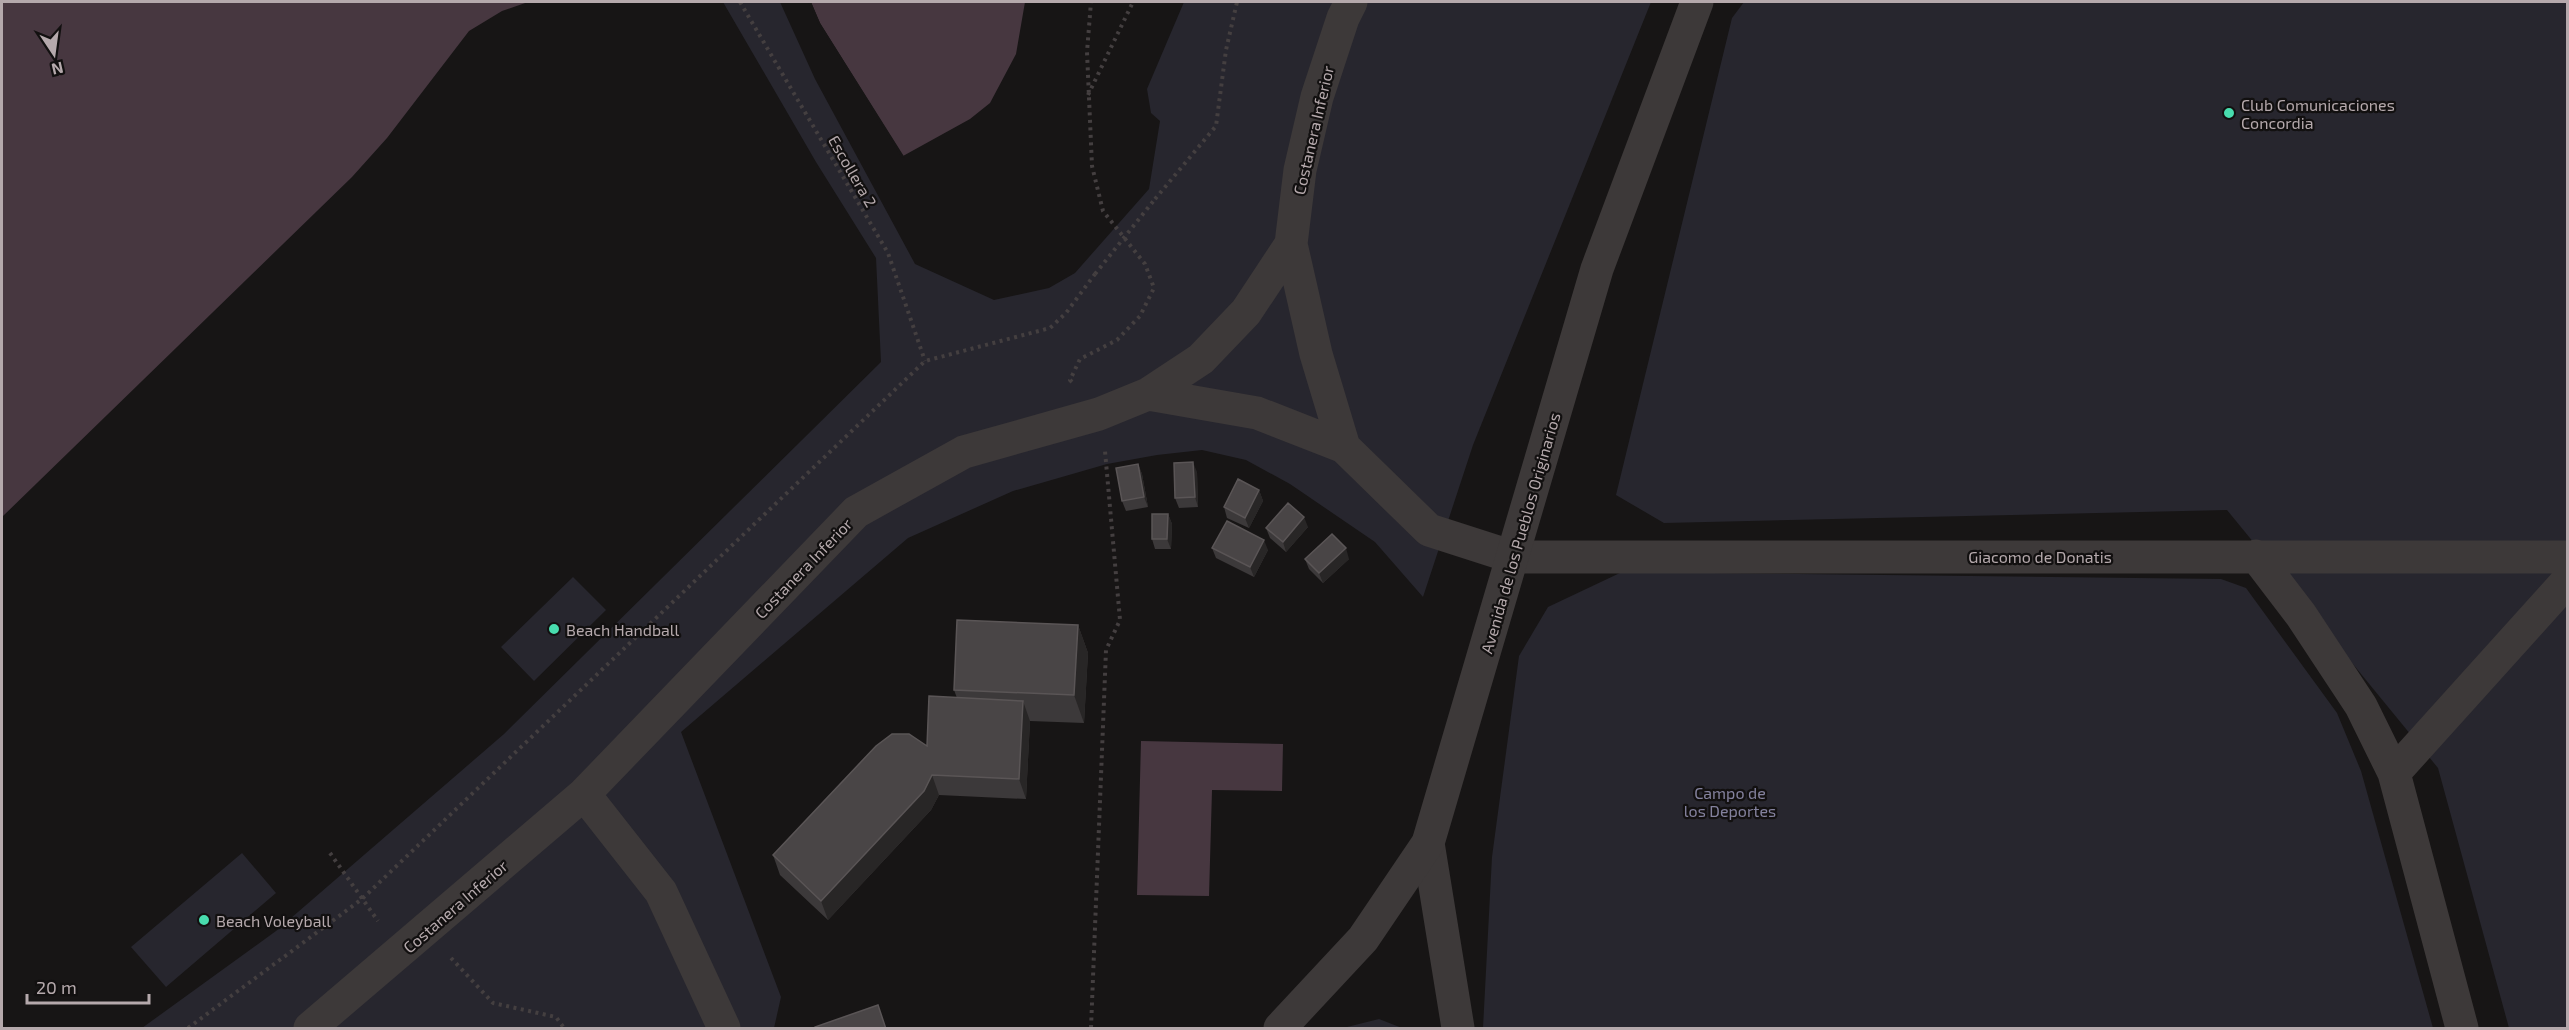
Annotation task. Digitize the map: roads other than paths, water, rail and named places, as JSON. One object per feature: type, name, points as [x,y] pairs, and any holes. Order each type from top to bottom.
[{"type":"street","name":"Costanera Inferior","points":[[310,1029],[584,794],[856,512],[964,452],[1099,414],[1148,394],[1201,359],[1246,312],[1291,244],[1300,170],[1317,98],[1343,18],[1351,2]]},
{"type":"street","name":"Avenida de los Pueblos Originarios","points":[[1280,1029],[1363,939],[1428,843],[1597,269],[1697,2]]},
{"type":"street","points":[[1291,244],[1316,354],[1344,447]]},
{"type":"street","points":[[1148,394],[1257,413],[1344,447]]},
{"type":"street","name":"Giacomo de Donatis","points":[[1344,447],[1429,530],[1514,557],[2568,557]]},
{"type":"street","points":[[2256,556],[2301,615],[2361,706],[2394,773],[2462,1029]]},
{"type":"street","points":[[2394,773],[2568,580]]},
{"type":"street","points":[[584,794],[661,892],[724,1029]]},
{"type":"street","points":[[1428,843],[1458,1029]]},
{"type":"place","name":"Club Comunicaciones Concordia","points":[[2229,113]]},
{"type":"place","name":"Beach Handball","points":[[554,629]]},
{"type":"place","name":"Beach Voleyball","points":[[204,920]]},
{"type":"park label","name":"Campo de los Deportes","points":[[1730,801]]}]
